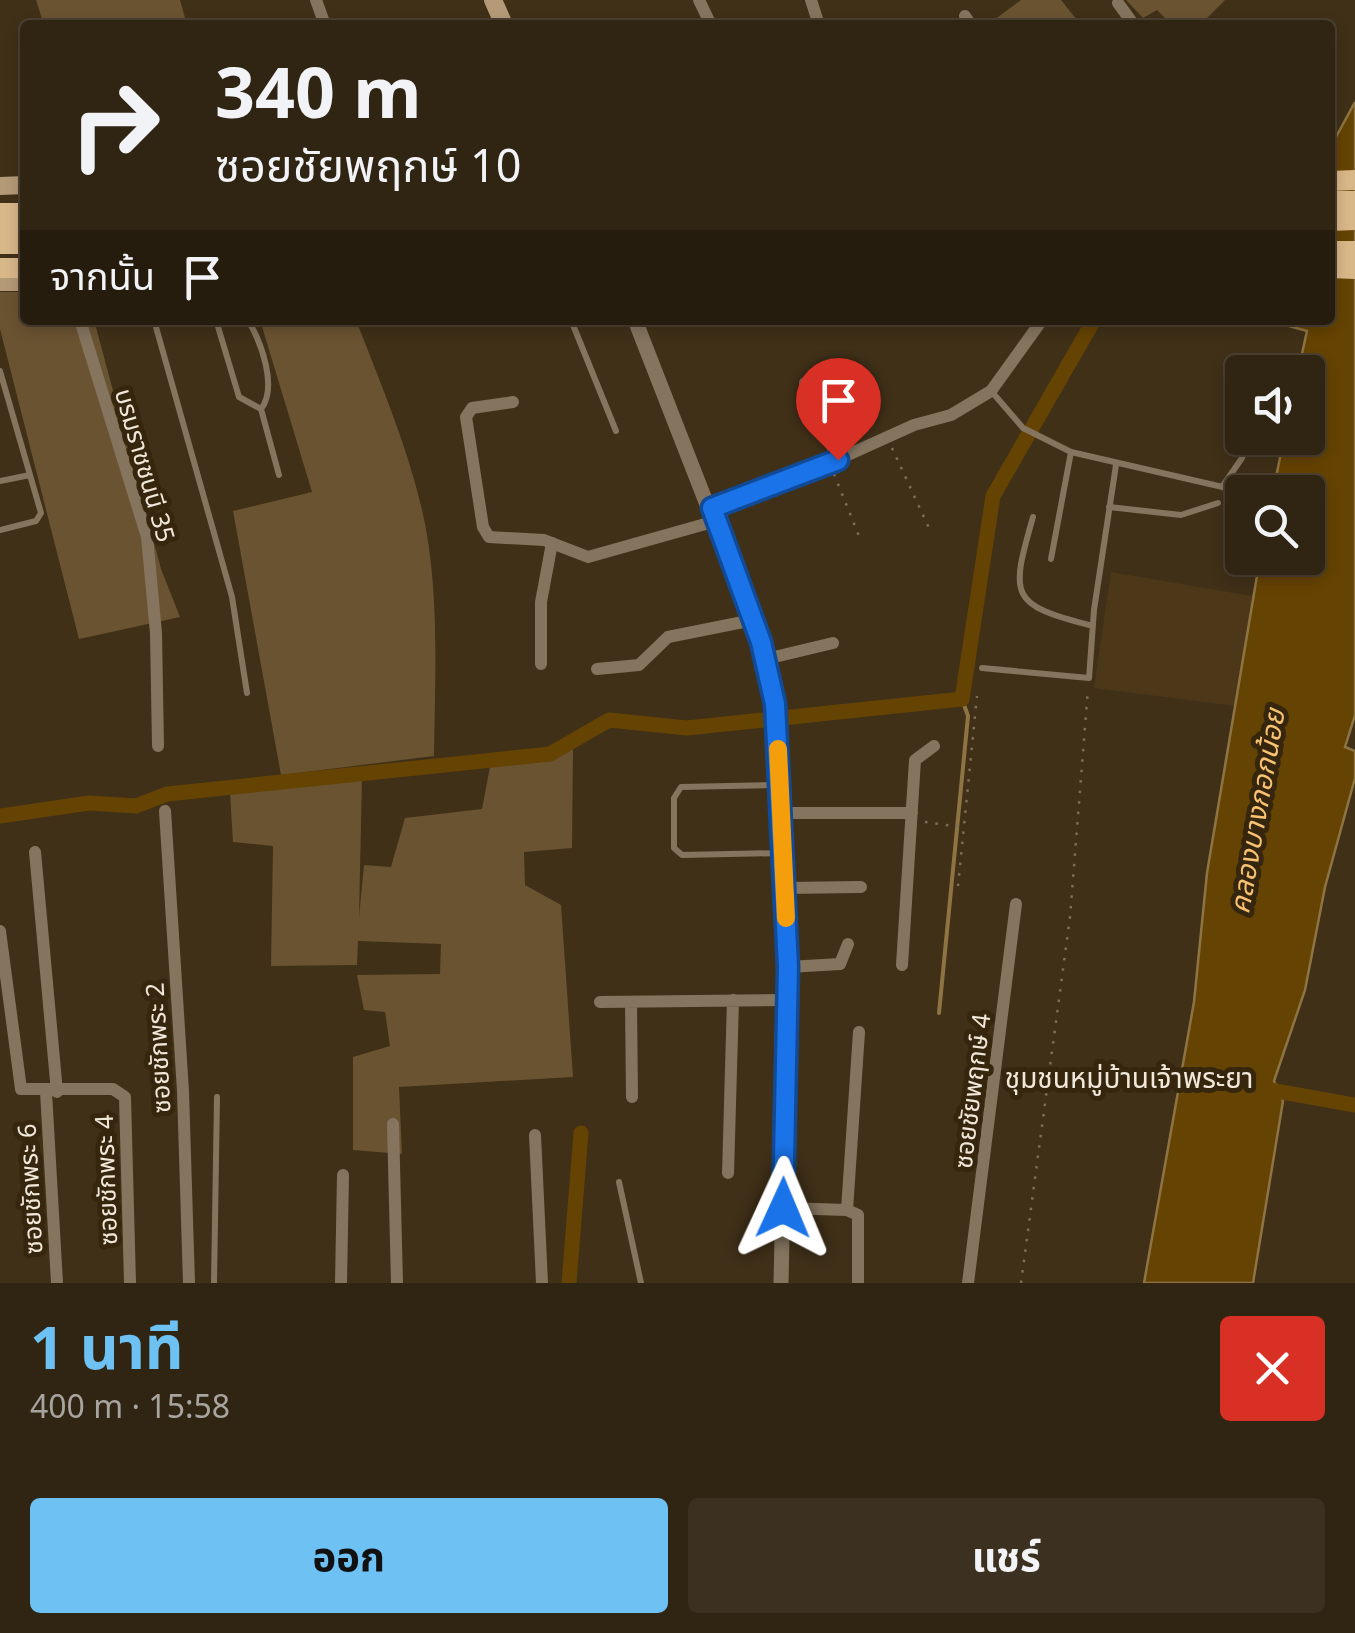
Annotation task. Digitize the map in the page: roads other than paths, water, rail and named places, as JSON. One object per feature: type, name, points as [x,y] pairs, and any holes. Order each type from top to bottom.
[{"type":"street","points":[[1118,3],[1130,20]]},
{"type":"street","name":"บรมราชชนนี 35","points":[[82,325],[147,537],[156,633],[158,746]]},
{"type":"street","points":[[638,325],[753,620],[775,704],[788,967],[781,1283]]},
{"type":"street","points":[[512,402],[468,411],[483,527],[496,539],[535,538],[578,555],[600,556],[714,514],[914,424],[952,415],[991,391],[1038,325]]},
{"type":"street","points":[[806,384],[834,462]]},
{"type":"street","points":[[541,664],[541,602],[552,543]]},
{"type":"street","points":[[596,669],[639,665],[668,638],[753,620]]},
{"type":"street","points":[[766,659],[833,643]]},
{"type":"street","points":[[902,964],[915,760],[934,746]]},
{"type":"street","name":"ซอยชักพระ 2","points":[[164,811],[183,1090],[188,1283]]},
{"type":"street","points":[[782,813],[912,817]]},
{"type":"street","name":"ซอยชักพระ 6","points":[[35,852],[51,1092],[57,1283]]},
{"type":"street","points":[[784,888],[861,887]]},
{"type":"street","name":"ซอยชัยพฤกษ์ 4","points":[[968,1283],[1016,904]]},
{"type":"street","points":[[0,931],[18,1082],[24,1091],[51,1092]]},
{"type":"street","points":[[788,967],[840,964],[848,944]]},
{"type":"street","points":[[728,1172],[733,1000]]},
{"type":"street","points":[[600,1002],[788,1000]]},
{"type":"street","points":[[631,1002],[632,1097]]},
{"type":"street","points":[[847,1210],[859,1032]]},
{"type":"street","name":"ซอยชักพระ 4","points":[[51,1092],[113,1090],[124,1097],[130,1283]]},
{"type":"street","points":[[393,1124],[397,1283]]},
{"type":"street","points":[[536,1135],[542,1283]]},
{"type":"street","points":[[340,1283],[343,1175]]},
{"type":"street","points":[[783,1208],[847,1210],[858,1215],[858,1283]]},
{"type":"lane","points":[[155,325],[232,597],[247,693]]},
{"type":"lane","points":[[217,325],[239,397],[246,405],[261,409]]},
{"type":"lane","points":[[250,325],[270,390],[261,409],[279,476]]},
{"type":"lane","points":[[573,325],[616,431]]},
{"type":"lane","points":[[0,371],[40,518],[0,530]]},
{"type":"lane","points":[[991,391],[1023,428],[1044,441],[1116,464],[1225,488]]},
{"type":"lane","points":[[1051,560],[1071,452]]},
{"type":"lane","points":[[1222,487],[1243,455]]},
{"type":"lane","points":[[982,668],[1089,678],[1116,464]]},
{"type":"lane","points":[[0,482],[30,476]]},
{"type":"lane","points":[[1110,507],[1181,515],[1218,503]]},
{"type":"lane","points":[[1032,517],[1018,568],[1017,584],[1022,597],[1056,617],[1094,626]]},
{"type":"lane","points":[[780,784],[681,787],[674,798],[674,848],[682,855],[783,853]]},
{"type":"lane","points":[[214,1283],[217,1096]]},
{"type":"lane","points":[[619,1182],[641,1283]]},
{"type":"water","name":"คลองบางกอกน้อย","points":[[1355,102],[1355,715],[1345,747],[1355,751],[1355,778],[1325,887],[1305,990],[1274,1081],[1283,1101],[1253,1283],[1144,1283],[1194,1002],[1207,873],[1257,575],[1325,575],[1325,475],[1276,475],[1281,455],[1325,455],[1325,355],[1302,355],[1307,331],[1285,325],[1335,325],[1335,139]]},
{"type":"waterway","points":[[0,816],[89,803],[136,806],[167,794],[550,754],[609,720],[687,728],[962,699],[993,496],[1091,325]]},
{"type":"waterway","points":[[939,1013],[968,716],[962,699]]},
{"type":"waterway","points":[[1260,1088],[1355,1105]]},
{"type":"waterway","points":[[569,1283],[581,1133]]},
{"type":"district","name":"ชุมชนหมู่บ้านเจ้าพระยา","points":[[1129,1077]]}]
